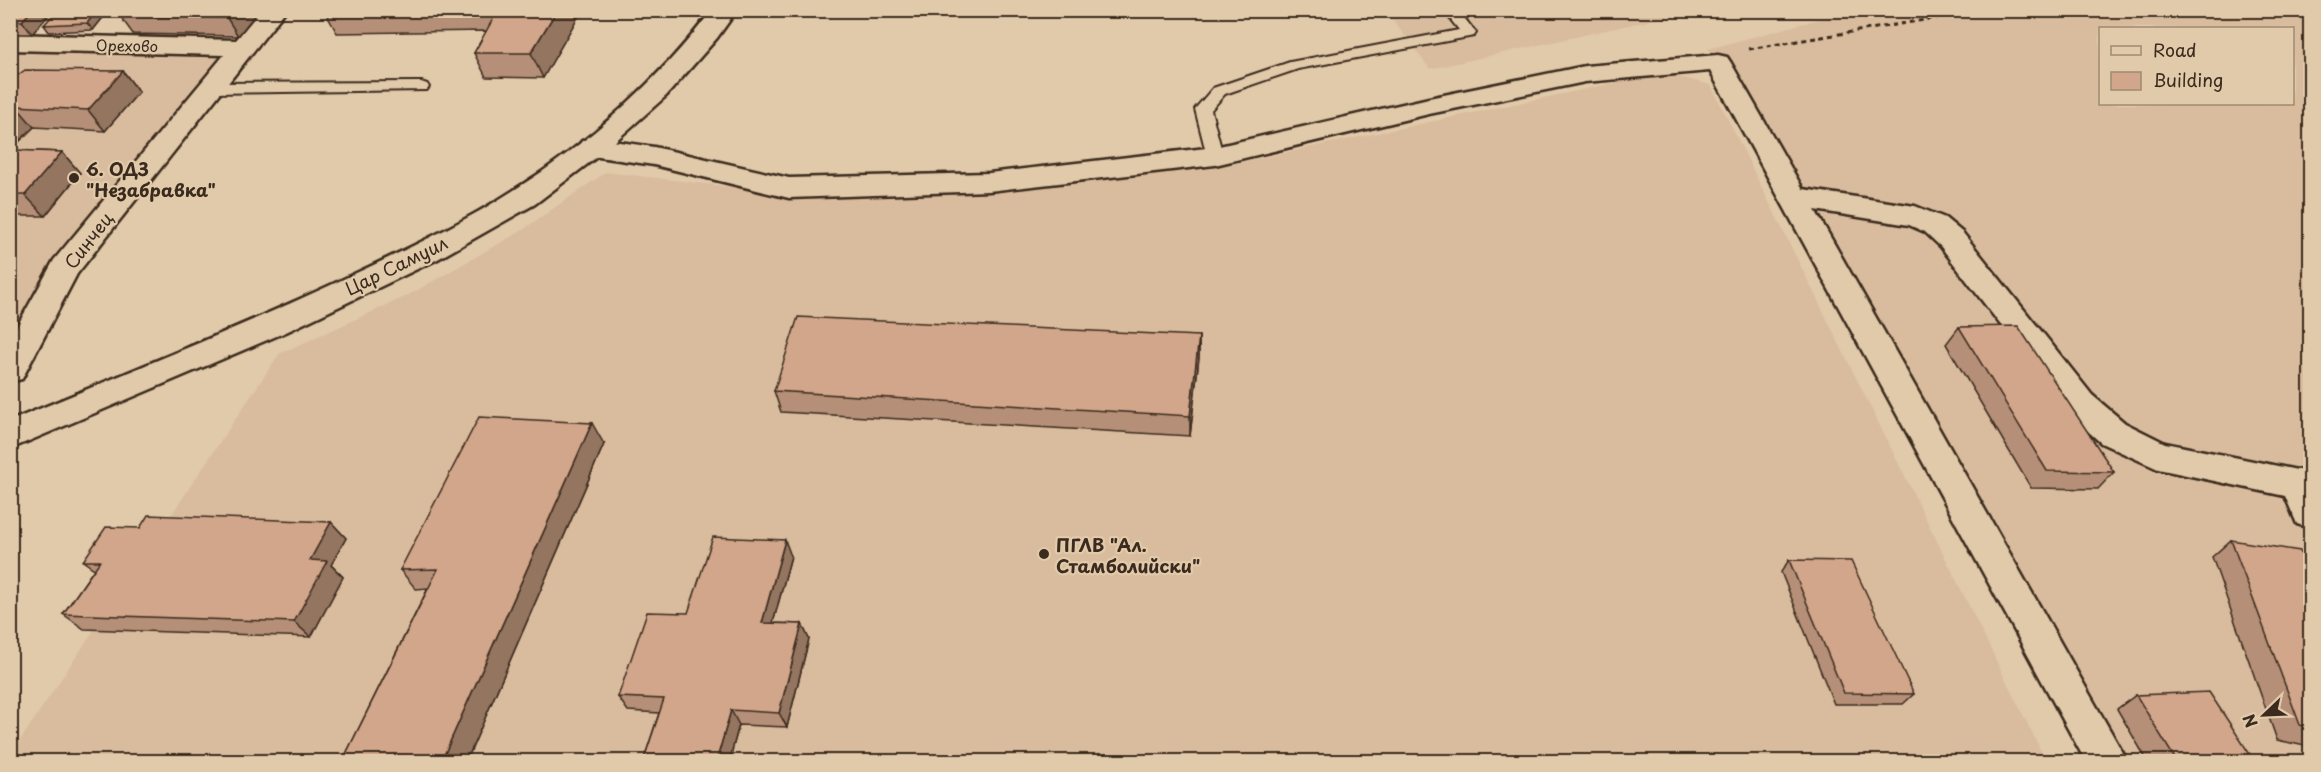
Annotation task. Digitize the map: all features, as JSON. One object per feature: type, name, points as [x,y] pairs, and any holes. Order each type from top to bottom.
[{"type":"street","name":"Синчец","points":[[10,370],[65,268],[274,10]]},
{"type":"street","name":"Цар Самуил","points":[[10,436],[275,324],[425,253],[525,197],[592,147],[657,90],[708,33],[725,10]]},
{"type":"street","name":"Орехово","points":[[10,42],[243,48]]},
{"type":"street","points":[[592,147],[654,156],[789,188],[989,182],[1215,156],[1429,106],[1585,74],[1718,63],[2108,762]]},
{"type":"street","points":[[1792,197],[1915,216],[1935,225],[1952,240],[2080,404],[2113,433],[2158,455],[2306,494]]},
{"type":"lane","points":[[1215,156],[1203,109],[1220,91],[1295,65],[1469,33],[1450,10]]},
{"type":"lane","points":[[212,88],[420,87]]},
{"type":"path","points":[[1718,63],[1750,49],[1985,10]]},
{"type":"shaded area","points":[[2302,10],[2310,13],[2310,761],[2098,761],[1708,49],[1849,11]]},
{"type":"shaded area","points":[[1386,11],[1693,11],[1430,69]]},
{"type":"shaded area","name":"6. ОДЗ \"Незабравка\"","points":[[11,42],[243,48],[11,346]]},
{"type":"shaded area","name":"ПГЛВ \"Ал. Стамболийски\"","points":[[1647,76],[1676,76],[1711,85],[2046,761],[11,762],[11,754],[279,354],[407,296],[521,231],[606,172],[810,196],[912,196],[1207,169]]},
{"type":"building","points":[[10,10],[32,10],[22,21],[10,21]]},
{"type":"building","points":[[57,10],[98,10],[87,23],[44,25]]},
{"type":"building","points":[[125,10],[233,10],[227,18],[120,16]]},
{"type":"building","points":[[498,10],[557,10],[531,53],[474,53]]},
{"type":"building","points":[[25,70],[123,71],[88,110],[16,106],[10,111],[10,81]]},
{"type":"building","points":[[10,150],[62,152],[25,195],[10,195]]},
{"type":"building","points":[[798,317],[1199,336],[1190,416],[774,391]]},
{"type":"building","points":[[2018,326],[2114,472],[2047,471],[1959,327]]},
{"type":"building","points":[[479,417],[592,423],[441,762],[342,762],[438,569],[400,570]]},
{"type":"building","points":[[148,515],[331,522],[310,560],[327,561],[294,622],[63,614],[100,561],[83,561],[106,527],[140,528]]},
{"type":"building","points":[[713,537],[785,540],[762,623],[802,624],[779,713],[731,710],[716,762],[643,762],[664,699],[618,697],[647,612],[688,613]]},
{"type":"building","points":[[2231,540],[2300,551],[2310,576],[2310,728],[2300,725]]},
{"type":"building","points":[[1789,560],[1851,561],[1914,694],[1844,693]]},
{"type":"building","points":[[2209,692],[2255,762],[2177,762],[2136,695]]},
{"type":"place","name":"6. ОДЗ \"Незабравка\"","points":[[74,178]]},
{"type":"place","name":"ПГЛВ \"Ал. Стамболийски\"","points":[[1044,554]]}]
